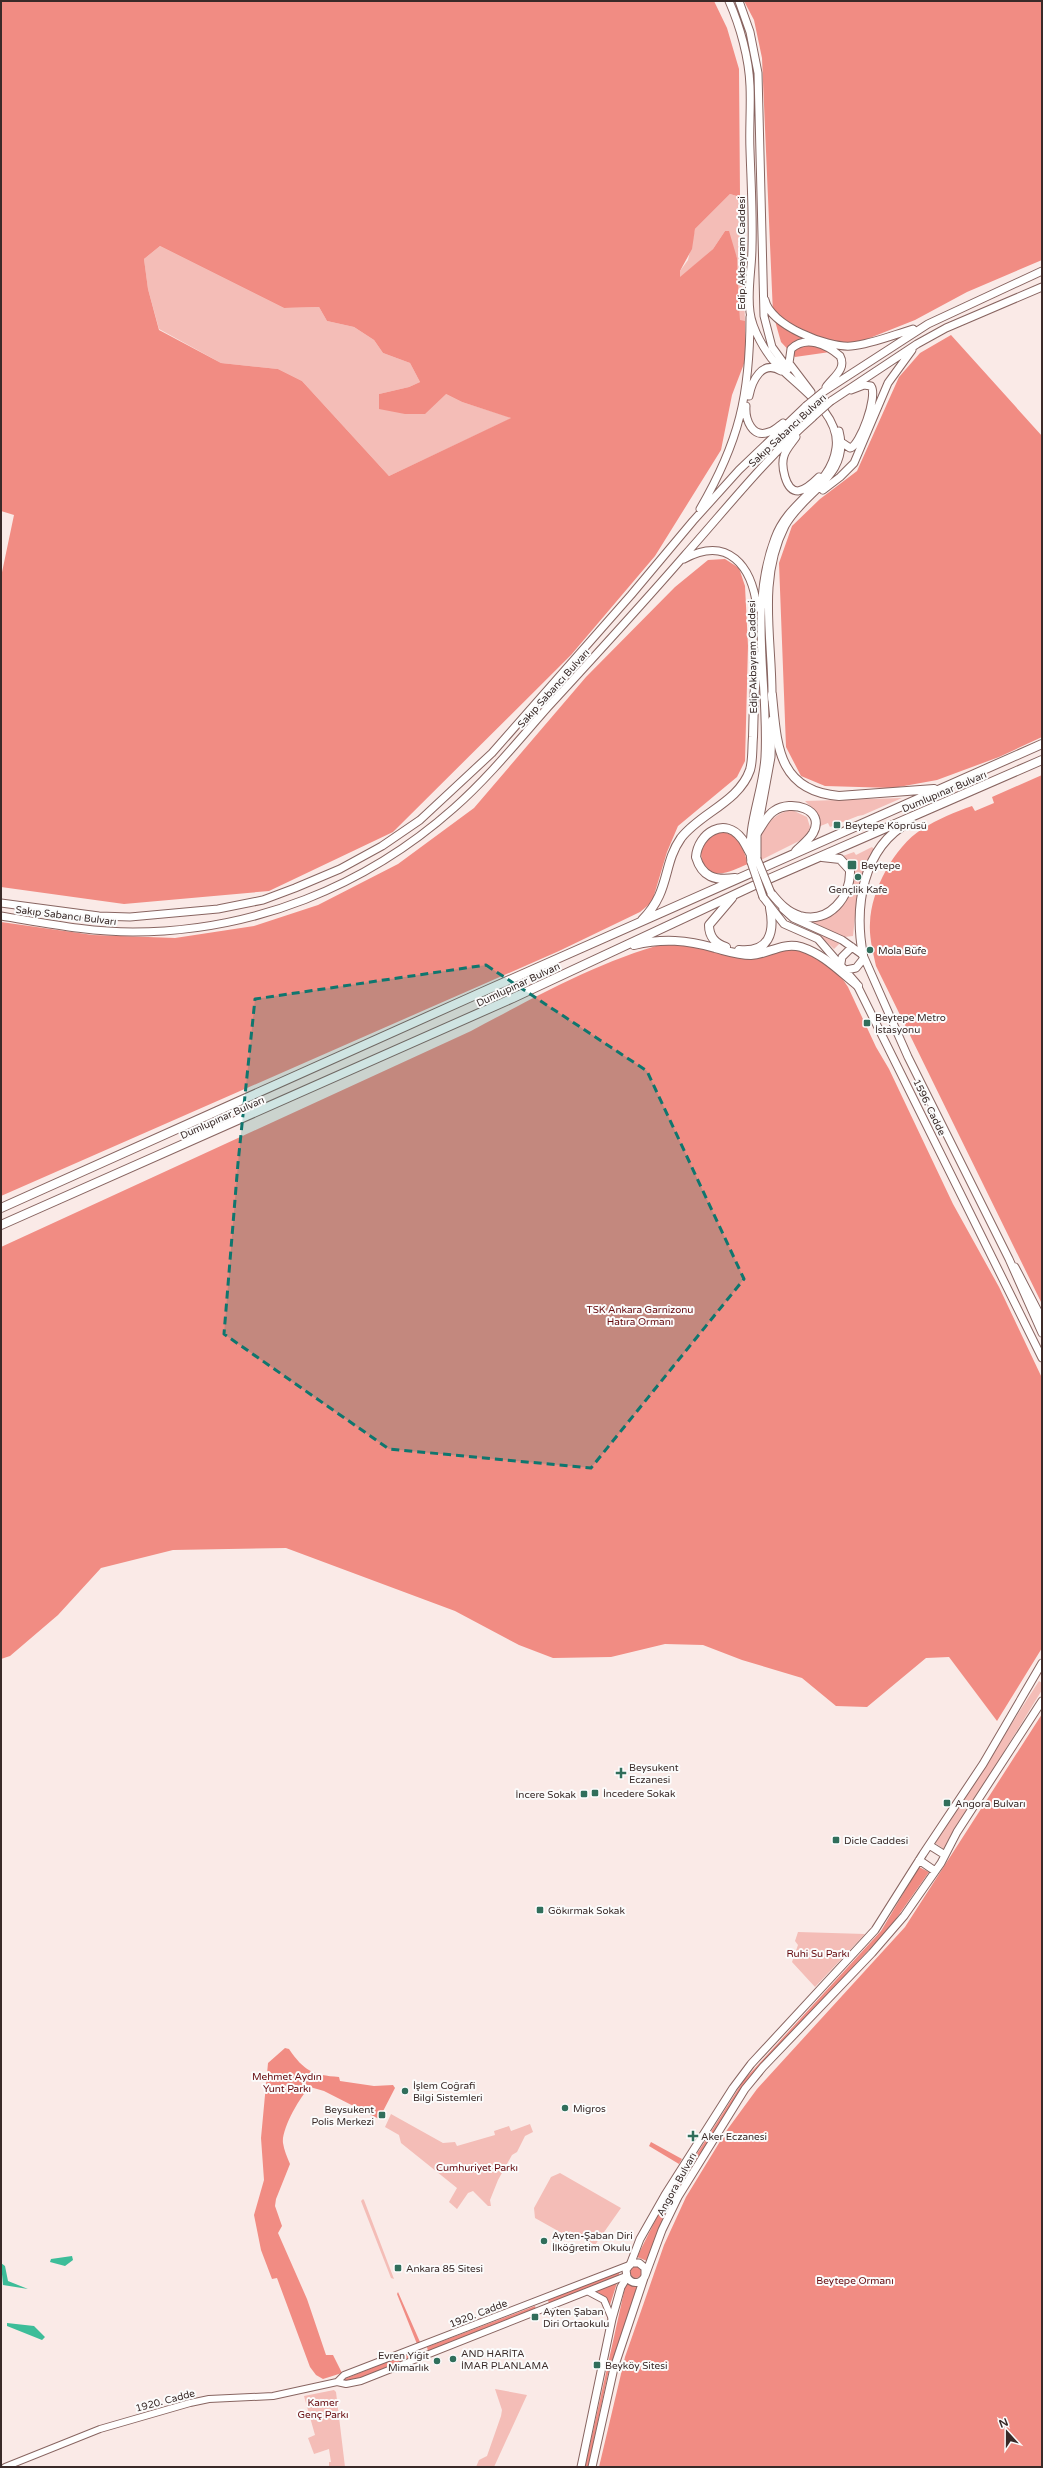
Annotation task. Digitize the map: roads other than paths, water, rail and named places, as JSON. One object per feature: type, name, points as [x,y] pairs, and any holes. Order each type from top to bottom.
[{"type":"highway","points":[[639,923],[661,896],[674,851],[681,839],[734,792],[746,778],[751,766],[756,679],[761,655]]},
{"type":"highway","points":[[772,695],[779,750],[786,767],[802,786],[826,795],[839,796],[945,787]]},
{"type":"highway","name":"Dumlupınar Bulvarı","points":[[1,1208],[1042,744]]},
{"type":"highway","name":"Dumlupınar Bulvarı","points":[[1,1225],[927,809],[1042,760]]},
{"type":"highway","points":[[757,833],[772,812],[782,806],[793,804],[808,810],[813,817],[813,833],[789,857]]},
{"type":"highway","points":[[864,957],[858,924],[859,906],[869,869],[889,836],[927,809]]},
{"type":"highway","points":[[746,876],[726,879],[709,877],[700,869],[696,857],[699,843],[706,834],[723,829],[729,830],[742,838],[750,852]]},
{"type":"highway","points":[[767,895],[784,908],[800,916],[814,916],[838,906],[848,888],[850,870],[840,859],[821,857]]},
{"type":"highway","points":[[737,894],[720,910],[709,925],[710,934],[719,945],[742,950],[761,946],[771,936],[773,929],[770,908]]},
{"type":"highway","points":[[612,951],[666,939],[692,942],[739,955],[758,954],[782,946],[799,947],[823,956],[858,986]]},
{"type":"main road","name":"Edip Akbayram Caddesi","points":[[729,1],[742,38],[750,84],[752,244],[750,311],[756,330],[773,361],[810,394],[835,420],[841,442],[838,462],[832,474],[786,525],[771,572],[768,616],[772,695],[771,757],[757,833],[754,860]]},
{"type":"main road","name":"Edip Akbayram Caddesi","points":[[739,1],[750,32],[758,73],[764,316],[775,353],[830,420],[834,430],[836,445],[832,464],[820,482],[792,508],[778,530],[767,564],[762,590],[761,629],[765,754],[763,781],[751,834],[750,852],[754,860]]},
{"type":"main road","name":"Sakıp Sabancı Bulvarı","points":[[1,903],[99,916],[130,917],[218,909],[263,900],[295,888],[340,869],[382,846],[420,820],[492,753],[631,595],[692,521],[739,470],[804,408],[823,392],[923,326],[1042,271]]},
{"type":"main road","name":"Sakıp Sabancı Bulvarı","points":[[1,916],[102,931],[134,932],[208,926],[270,913],[298,903],[385,861],[424,833],[456,806],[678,564],[758,469],[802,426],[834,400],[917,344],[946,328],[1042,287]]},
{"type":"main road","points":[[763,290],[766,303],[779,320],[820,340],[840,346],[865,344],[923,326]]},
{"type":"main road","points":[[692,521],[724,466],[738,425],[748,368],[750,311]]},
{"type":"main road","points":[[810,394],[791,367],[789,358],[791,349],[794,346],[811,342],[833,350],[842,360],[839,372],[823,392]]},
{"type":"main road","points":[[807,502],[850,469],[857,458],[888,382],[917,344]]},
{"type":"main road","points":[[804,408],[770,432],[757,432],[749,425],[746,413],[753,380],[766,369],[776,368],[810,394]]},
{"type":"main road","points":[[834,400],[864,386],[871,386],[874,390],[873,402],[856,444],[850,448],[841,442]]},
{"type":"main road","points":[[802,426],[783,460],[785,477],[790,487],[798,491],[806,487],[832,464]]},
{"type":"main road","points":[[678,564],[692,555],[707,551],[724,553],[739,561],[751,579],[761,629]]},
{"type":"main road","points":[[754,860],[767,895],[790,916],[838,938],[864,957],[858,966],[846,970]]},
{"type":"main road","name":"1596. Cadde","points":[[767,895],[770,908],[787,926],[818,939],[841,963],[858,986],[1042,1358]]},
{"type":"main road","points":[[841,963],[842,957],[852,947]]},
{"type":"main road","name":"1596. Cadde","points":[[864,957],[906,1053],[1009,1259],[1042,1333]]},
{"type":"main road","name":"1596. Cadde","points":[[1009,1259],[1022,1278],[1042,1319]]},
{"type":"main road","name":"Angora Bulvarı","points":[[580,2467],[612,2319],[629,2265],[648,2224],[745,2071],[876,1930],[919,1860],[983,1764],[1040,1670],[1042,1663]]},
{"type":"main road","name":"Angora Bulvarı","points":[[592,2467],[614,2368],[662,2230],[678,2197],[745,2088],[763,2067],[887,1937],[935,1871],[996,1770],[1042,1701]]},
{"type":"main road","points":[[929,1845],[945,1855]]},
{"type":"main road","points":[[919,1860],[935,1871]]},
{"type":"main road","points":[[626,2277],[635,2283],[645,2277],[645,2268],[641,2264],[629,2265]]},
{"type":"main road","name":"1920. Cadde","points":[[338,2382],[344,2375],[629,2265]]},
{"type":"main road","name":"1920. Cadde","points":[[5,2467],[100,2429],[190,2403],[209,2399],[273,2396],[338,2382],[346,2384],[361,2381],[626,2277]]},
{"type":"main road","points":[[589,2292],[599,2295],[604,2300],[612,2319]]},
{"type":"main road","points":[[545,2298],[549,2307]]},
{"type":"main road","points":[[536,2301],[540,2311]]},
{"type":"main road","points":[[424,2345],[428,2354]]},
{"type":"main road","points":[[415,2348],[419,2358]]},
{"type":"place","name":"Beytepe Köprüsü","points":[[837,825]]},
{"type":"place","name":"Beytepe","points":[[852,865]]},
{"type":"place","name":"Gençlik Kafe","points":[[858,877]]},
{"type":"place","name":"Mola Büfe","points":[[870,950]]},
{"type":"place","name":"Beytepe Metro İstasyonu","points":[[867,1023]]},
{"type":"place","name":"Beysukent Eczanesi","points":[[621,1773]]},
{"type":"place","name":"İncedere Sokak","points":[[595,1793]]},
{"type":"place","name":"İncere Sokak","points":[[584,1794]]},
{"type":"place","name":"Angora Bulvarı","points":[[947,1803]]},
{"type":"place","name":"Dicle Caddesi","points":[[836,1840]]},
{"type":"place","name":"Gökırmak Sokak","points":[[540,1910]]},
{"type":"place","name":"İşlem Coğrafi Bilgi Sistemleri","points":[[405,2091]]},
{"type":"place","name":"Migros","points":[[565,2108]]},
{"type":"place","name":"Beysukent Polis Merkezi","points":[[382,2115]]},
{"type":"place","name":"Aker Eczanesi","points":[[693,2136]]},
{"type":"place","name":"Ayten-Şaban Diri İlköğretim Okulu","points":[[544,2241]]},
{"type":"place","name":"Ankara 85 Sitesi","points":[[398,2268]]},
{"type":"place","name":"Ayten Şaban Diri Ortaokulu","points":[[535,2317]]},
{"type":"place","name":"AND HARİTA İMAR PLANLAMA","points":[[453,2359]]},
{"type":"place","name":"Evren Yiğit Mimarlık","points":[[437,2361]]},
{"type":"place","name":"Beyköy Sitesi","points":[[597,2365]]},
{"type":"park label","name":"TSK Ankara Garnizonu Hatıra Ormanı","points":[[640,1314]]},
{"type":"park label","name":"Ruhi Su Parkı","points":[[818,1953]]},
{"type":"park label","name":"Mehmet Aydın Yunt Parkı","points":[[287,2082]]},
{"type":"park label","name":"Cumhuriyet Parkı","points":[[477,2167]]},
{"type":"park label","name":"Beytepe Ormanı","points":[[855,2280]]},
{"type":"park label","name":"Kamer Genç Parkı","points":[[323,2408]]}]
